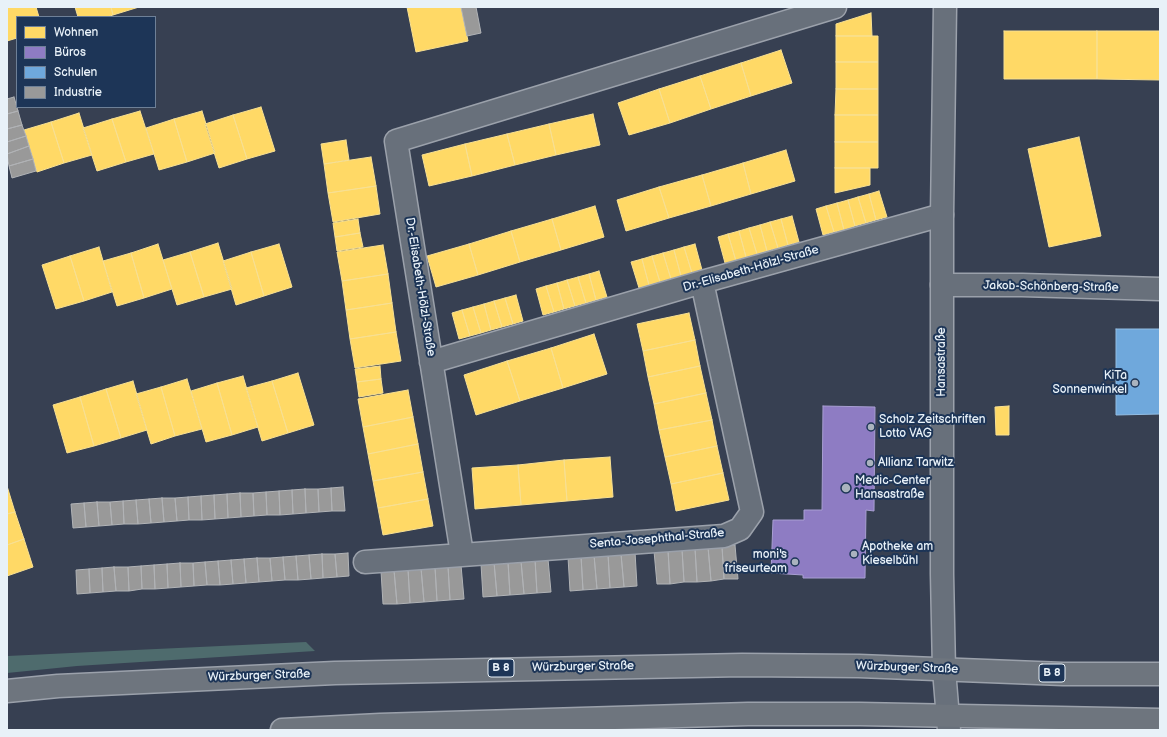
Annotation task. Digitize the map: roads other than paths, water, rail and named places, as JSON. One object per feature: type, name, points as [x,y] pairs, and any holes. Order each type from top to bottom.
[{"type":"main road","name":"Würzburger Straße","points":[[7,691],[58,686],[146,681],[443,669],[750,665],[860,666],[1063,674],[1160,674]]},
{"type":"main road","points":[[282,730],[380,725],[748,714],[841,714],[949,723],[1160,720]]},
{"type":"street","name":"Dr.-Elisabeth-Hölzl-Straße","points":[[836,7],[396,141],[431,362],[702,282],[942,215]]},
{"type":"street","name":"Hansastraße","points":[[945,7],[942,215],[942,574],[944,670],[949,723]]},
{"type":"street","name":"Senta-Josephthal-Straße","points":[[365,562],[724,536],[740,529],[752,512],[702,282]]},
{"type":"street","name":"Jakob-Schönberg-Straße","points":[[942,285],[1022,285],[1160,289]]},
{"type":"street","points":[[431,362],[462,554]]},
{"type":"place","name":"KiTa Sonnenwinkel","points":[[1135,383]]},
{"type":"place","name":"Scholz Zeitschriften Lotto VAG","points":[[871,427]]},
{"type":"place","name":"Allianz Tarwitz","points":[[870,463]]},
{"type":"place","name":"Medic-Center Hansastraße","points":[[846,488]]},
{"type":"place","name":"Apotheke am Kieselbühl","points":[[854,554]]},
{"type":"place","name":"moni's friseurteam","points":[[795,562]]}]
